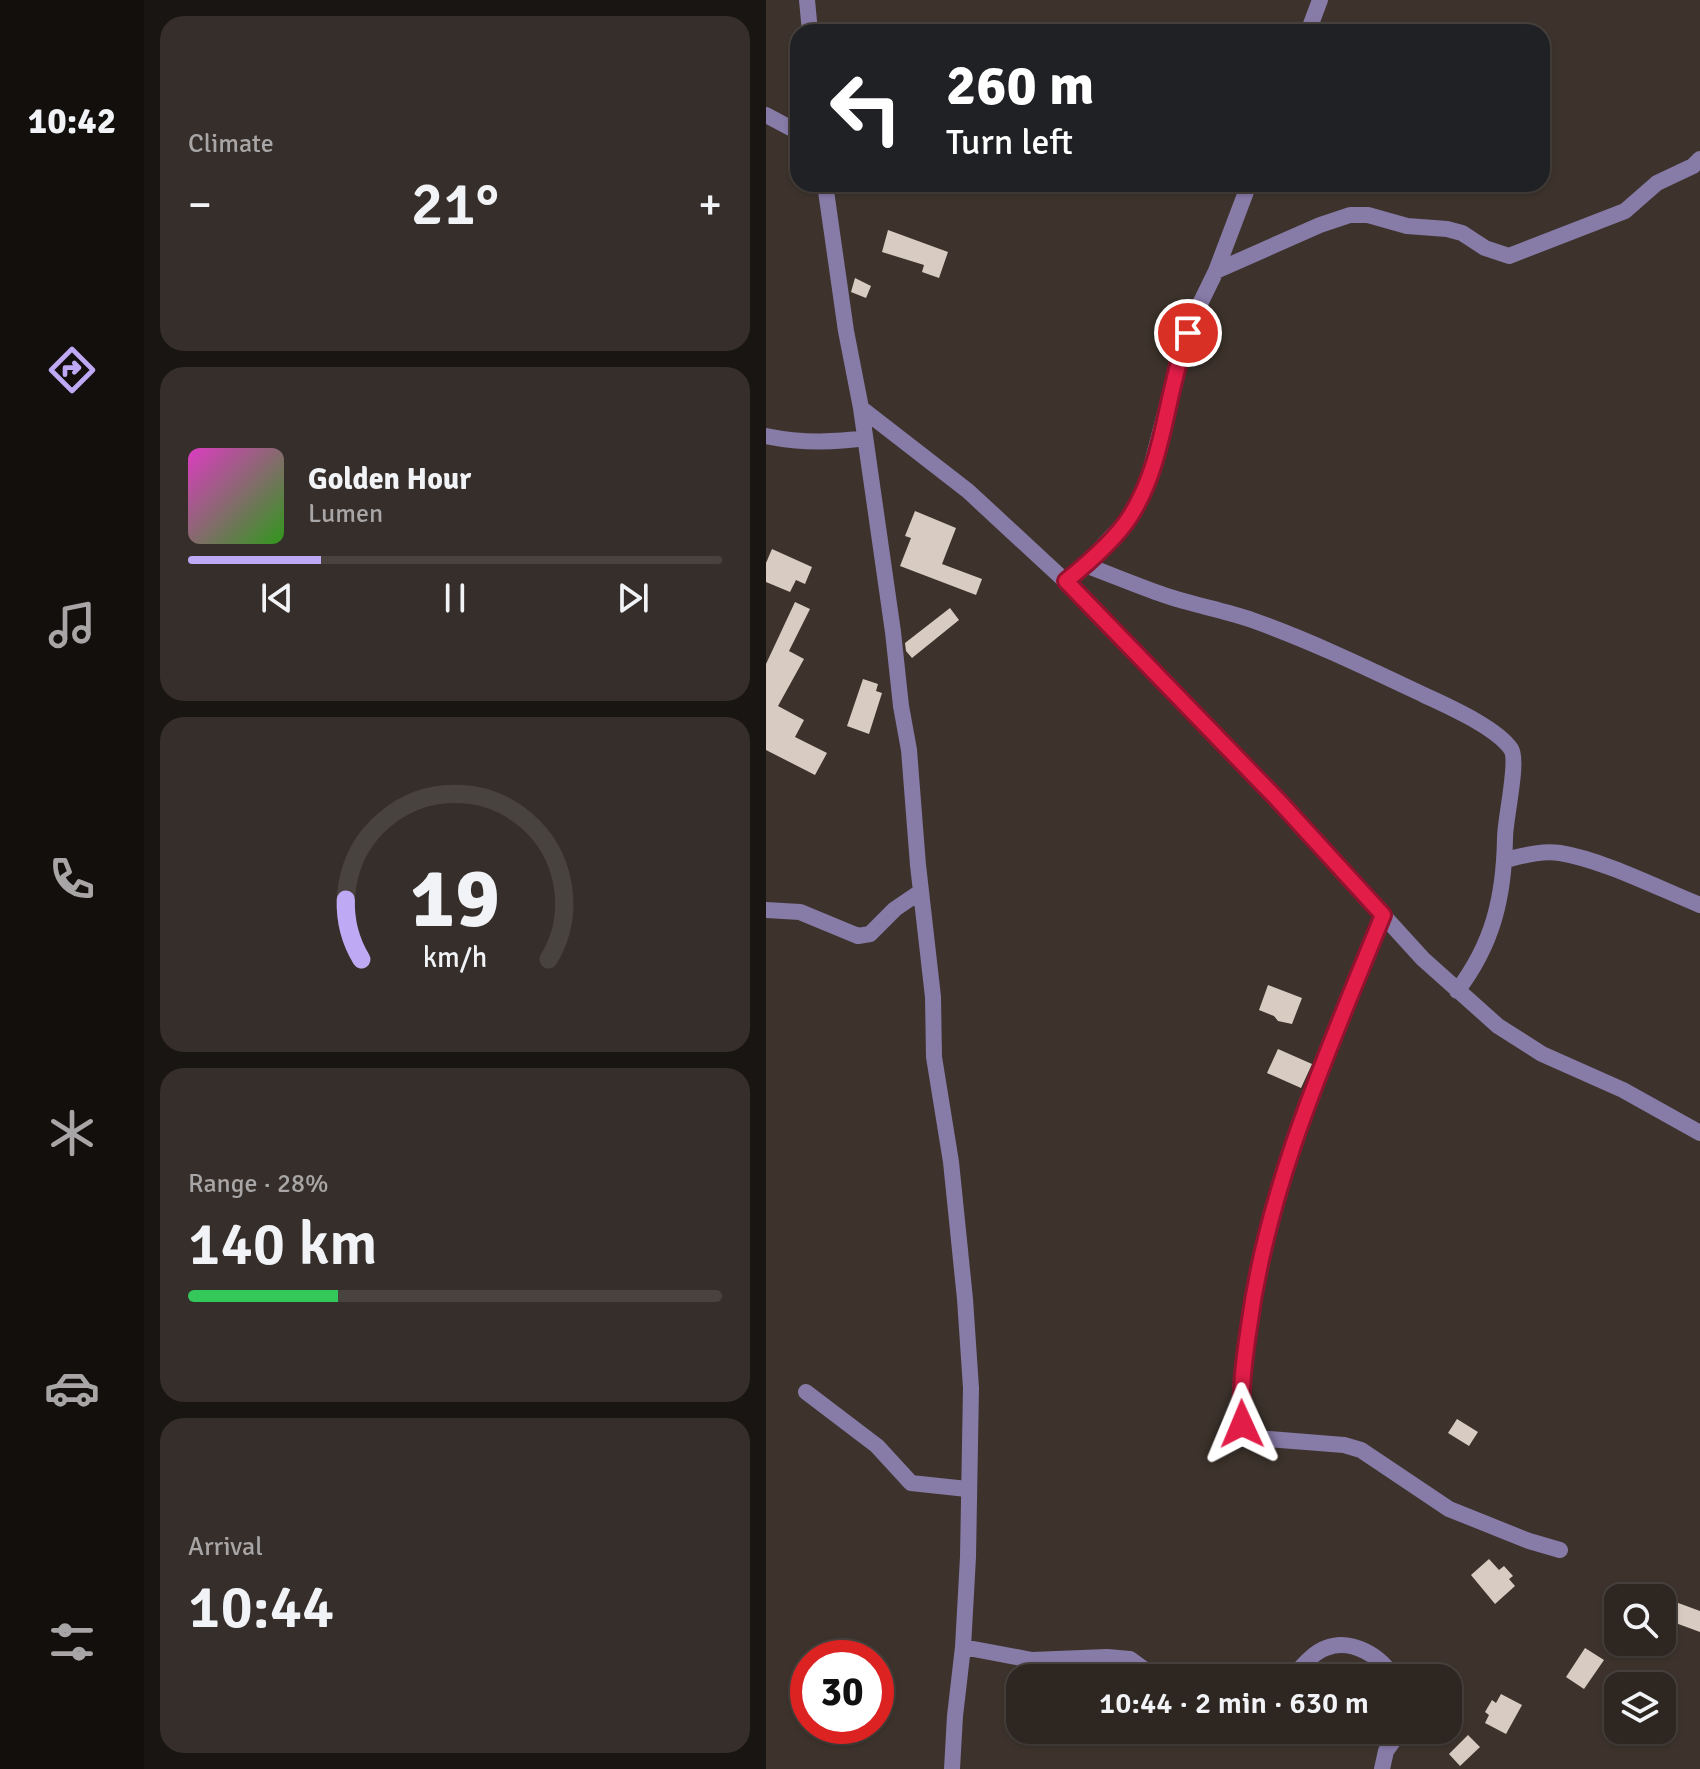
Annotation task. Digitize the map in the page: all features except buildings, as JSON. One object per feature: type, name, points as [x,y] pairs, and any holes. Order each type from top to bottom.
[{"type":"street","points":[[807,0],[809,24]]},
{"type":"street","points":[[1311,24],[1320,0]]},
{"type":"street","points":[[766,115],[790,128]]},
{"type":"street","points":[[1216,271],[1350,215],[1368,215],[1407,226],[1447,229],[1509,256],[1625,211],[1657,183],[1693,166],[1700,159]]},
{"type":"street","points":[[826,192],[846,331],[861,408],[913,782],[920,892],[933,997],[934,1057],[951,1162],[965,1299],[971,1388],[968,1557],[952,1769]]},
{"type":"street","points":[[1066,581],[1130,517],[1147,483],[1180,355],[1246,192]]},
{"type":"street","points":[[861,408],[968,491],[1066,581],[1457,991],[1498,1026],[1542,1054],[1623,1090],[1700,1133]]},
{"type":"street","points":[[766,436],[830,443],[865,438]]},
{"type":"street","points":[[1085,565],[1163,595],[1289,634],[1464,714],[1511,750],[1515,763],[1505,820],[1505,860],[1494,921],[1486,946],[1457,991]]},
{"type":"street","points":[[1505,860],[1536,853],[1559,853],[1700,905]]},
{"type":"street","points":[[766,910],[800,912],[858,936],[870,934],[895,909],[920,892]]},
{"type":"street","points":[[1383,915],[1293,1142],[1273,1213],[1254,1288],[1240,1390],[1242,1424],[1245,1432],[1256,1438],[1344,1445],[1361,1450],[1449,1509],[1560,1550]]},
{"type":"street","points":[[806,1392],[877,1446],[911,1483],[967,1489]]},
{"type":"street","points":[[1304,1664],[1326,1648],[1343,1646],[1356,1647],[1371,1654],[1380,1664]]},
{"type":"street","points":[[963,1647],[1032,1660],[1107,1657],[1130,1659],[1137,1664]]},
{"type":"street","points":[[1382,1769],[1391,1744]]},
{"type":"route","points":[[1188,333],[1147,483],[1130,517],[1066,581],[1278,800],[1383,915],[1293,1142],[1273,1213],[1254,1288],[1240,1390],[1242,1424]]}]
